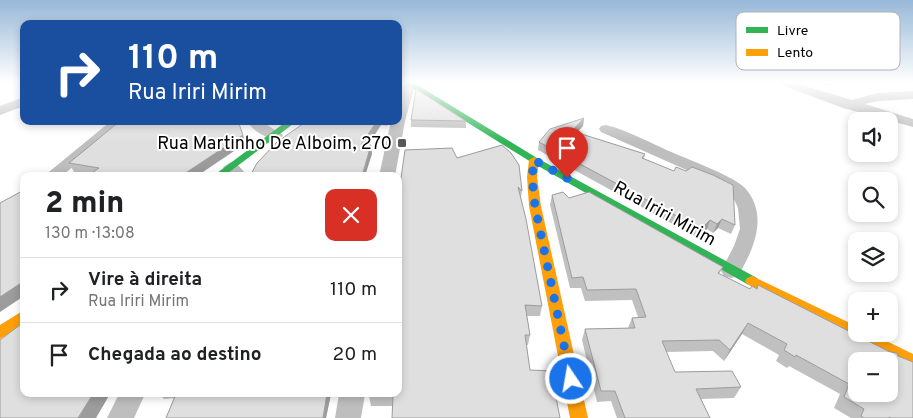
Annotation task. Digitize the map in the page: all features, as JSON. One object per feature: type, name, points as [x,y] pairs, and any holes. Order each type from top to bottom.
[{"type":"street","points":[[0,111],[20,103]]},
{"type":"street","name":"Rua Iriri Mirim","points":[[439,103],[534,160],[731,270],[913,361]]},
{"type":"street","points":[[841,103],[913,123]]},
{"type":"street","points":[[848,105],[857,103]]},
{"type":"street","points":[[57,172],[115,125]]},
{"type":"street","points":[[257,125],[261,130],[276,135]]},
{"type":"street","points":[[231,172],[288,125]]},
{"type":"street","points":[[388,172],[397,125]]},
{"type":"street","points":[[606,129],[706,172],[738,190],[747,208],[749,229],[744,246],[731,270]]},
{"type":"street","points":[[534,160],[532,177],[535,206],[579,418]]},
{"type":"street","points":[[0,333],[20,319]]},
{"type":"street","points":[[120,418],[130,397]]},
{"type":"street","points":[[348,418],[352,397]]},
{"type":"building","points":[[414,103],[437,103],[466,121],[411,120]]},
{"type":"building","points":[[584,118],[572,131],[645,154],[642,158],[674,171],[676,167],[686,171],[692,167],[733,185],[735,225],[722,219],[717,224],[710,220],[701,229],[539,142],[550,129]]},
{"type":"building","points":[[115,125],[239,125],[243,135],[187,172],[93,172],[99,168],[69,163]]},
{"type":"building","points":[[301,125],[374,125],[361,145],[371,145],[363,172],[252,172],[257,163],[277,142]]},
{"type":"building","points":[[502,145],[511,153],[519,165],[522,191],[518,187],[526,219],[542,306],[525,305],[530,335],[525,335],[530,370],[551,371],[560,418],[392,418],[393,397],[402,397],[402,172],[405,150],[452,148],[457,158]]},
{"type":"building","points":[[20,192],[20,284],[0,297],[0,203]]},
{"type":"building","points":[[563,192],[569,198],[589,192],[723,267],[718,273],[750,289],[752,286],[757,289],[758,285],[848,331],[848,342],[870,342],[890,352],[848,352],[848,383],[796,355],[795,357],[784,350],[787,344],[748,323],[730,350],[719,340],[662,341],[675,372],[732,371],[741,387],[696,389],[710,418],[625,418],[615,391],[601,391],[585,329],[635,328],[632,318],[646,317],[636,289],[587,290],[583,277],[572,278],[552,195]]},
{"type":"building","points":[[20,325],[20,397],[91,397],[78,418],[0,418],[0,340]]},
{"type":"building","points":[[898,356],[913,362],[913,418],[864,418],[861,416],[864,409],[852,402],[898,402]]},
{"type":"building","points":[[848,387],[848,399],[844,397]]},
{"type":"building","points":[[175,397],[326,397],[323,418],[166,418]]},
{"type":"traffic: fast","points":[[440,103],[534,160],[752,281]]},
{"type":"traffic: fast","points":[[223,172],[288,125]]},
{"type":"traffic: slow","points":[[534,160],[532,177],[535,206],[579,418]]},
{"type":"traffic: slow","points":[[752,281],[913,361]]},
{"type":"traffic: slow","points":[[0,333],[20,319]]},
{"type":"place","name":"Rua Martinho De Alboim, 270","points":[[402,143]]},
{"type":"route","points":[[567,178],[534,160],[532,177],[535,206],[571,379]]}]
